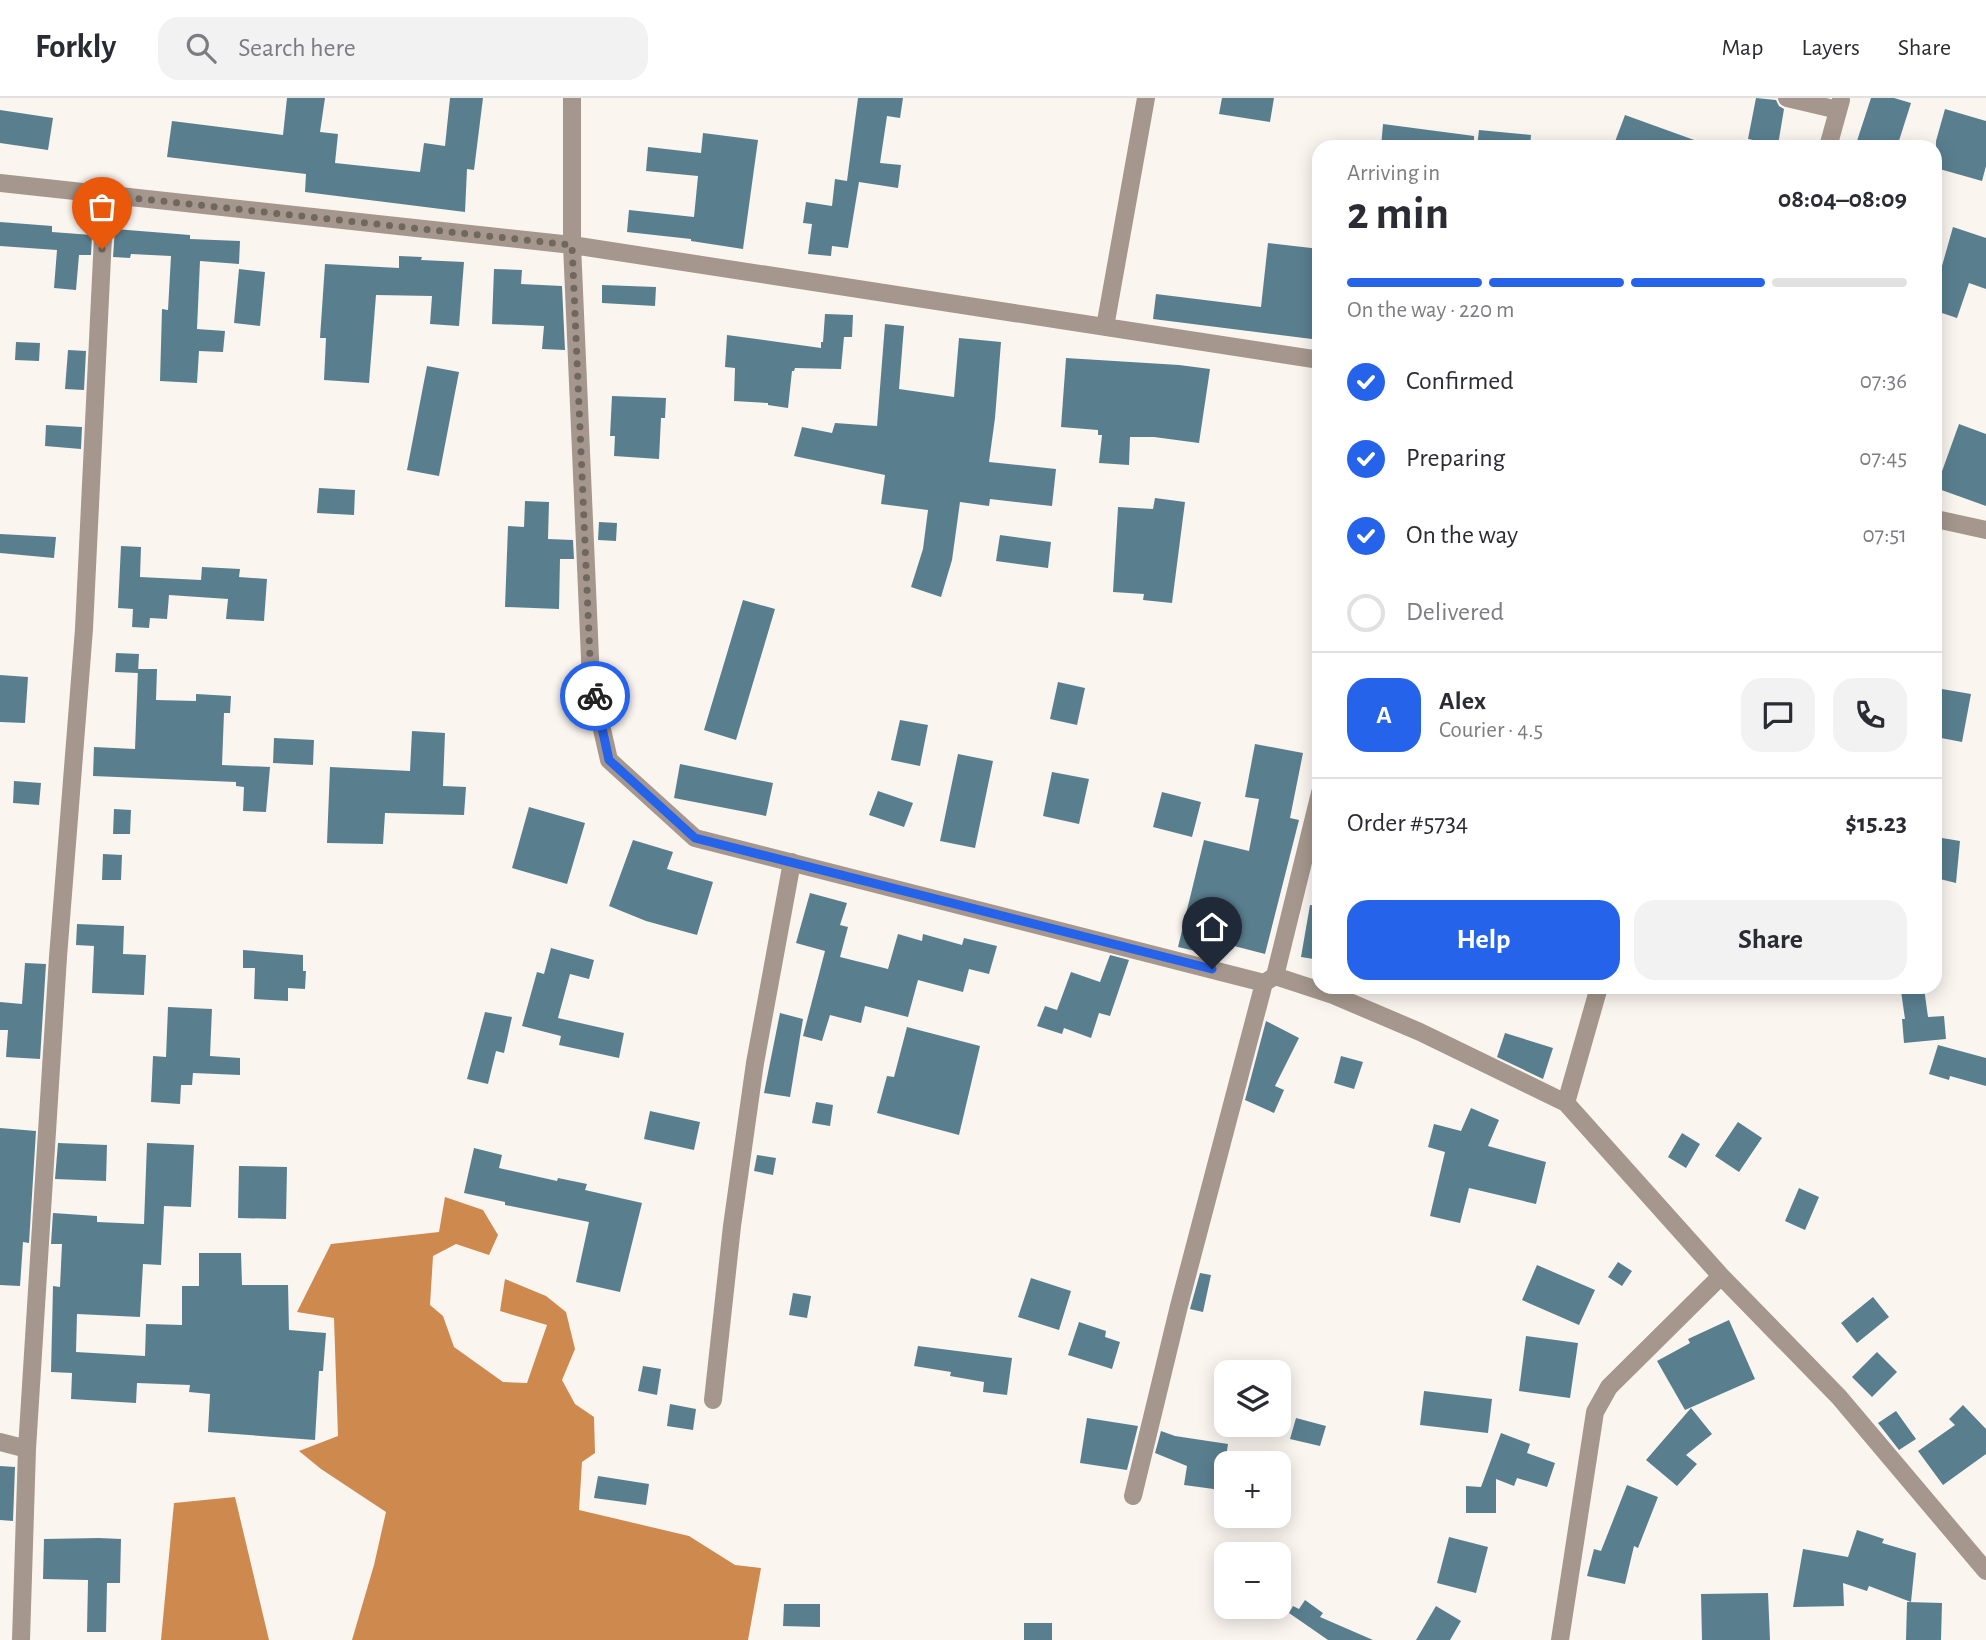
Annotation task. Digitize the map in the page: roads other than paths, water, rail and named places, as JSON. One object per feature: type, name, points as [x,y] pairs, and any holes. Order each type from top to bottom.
[{"type":"street","points":[[572,98],[572,245],[591,681],[609,760],[695,838],[1270,979],[1312,987]]},
{"type":"street","points":[[1105,327],[1146,98]]},
{"type":"street","points":[[1787,98],[1840,104],[1830,140]]},
{"type":"street","points":[[0,183],[572,245],[1312,358]]},
{"type":"street","points":[[20,1640],[27,1449],[58,957],[84,629],[105,195]]},
{"type":"street","points":[[1942,520],[1986,530]]},
{"type":"street","points":[[1133,1496],[1179,1306],[1312,823]]},
{"type":"street","points":[[712,1400],[755,1063],[792,862]]},
{"type":"street","points":[[1341,994],[1566,1103],[1721,1276],[1839,1397],[1986,1571]]},
{"type":"street","points":[[1566,1103],[1597,994]]},
{"type":"street","points":[[1560,1640],[1595,1412],[1609,1387],[1721,1276]]},
{"type":"street","points":[[0,1442],[27,1449]]}]
